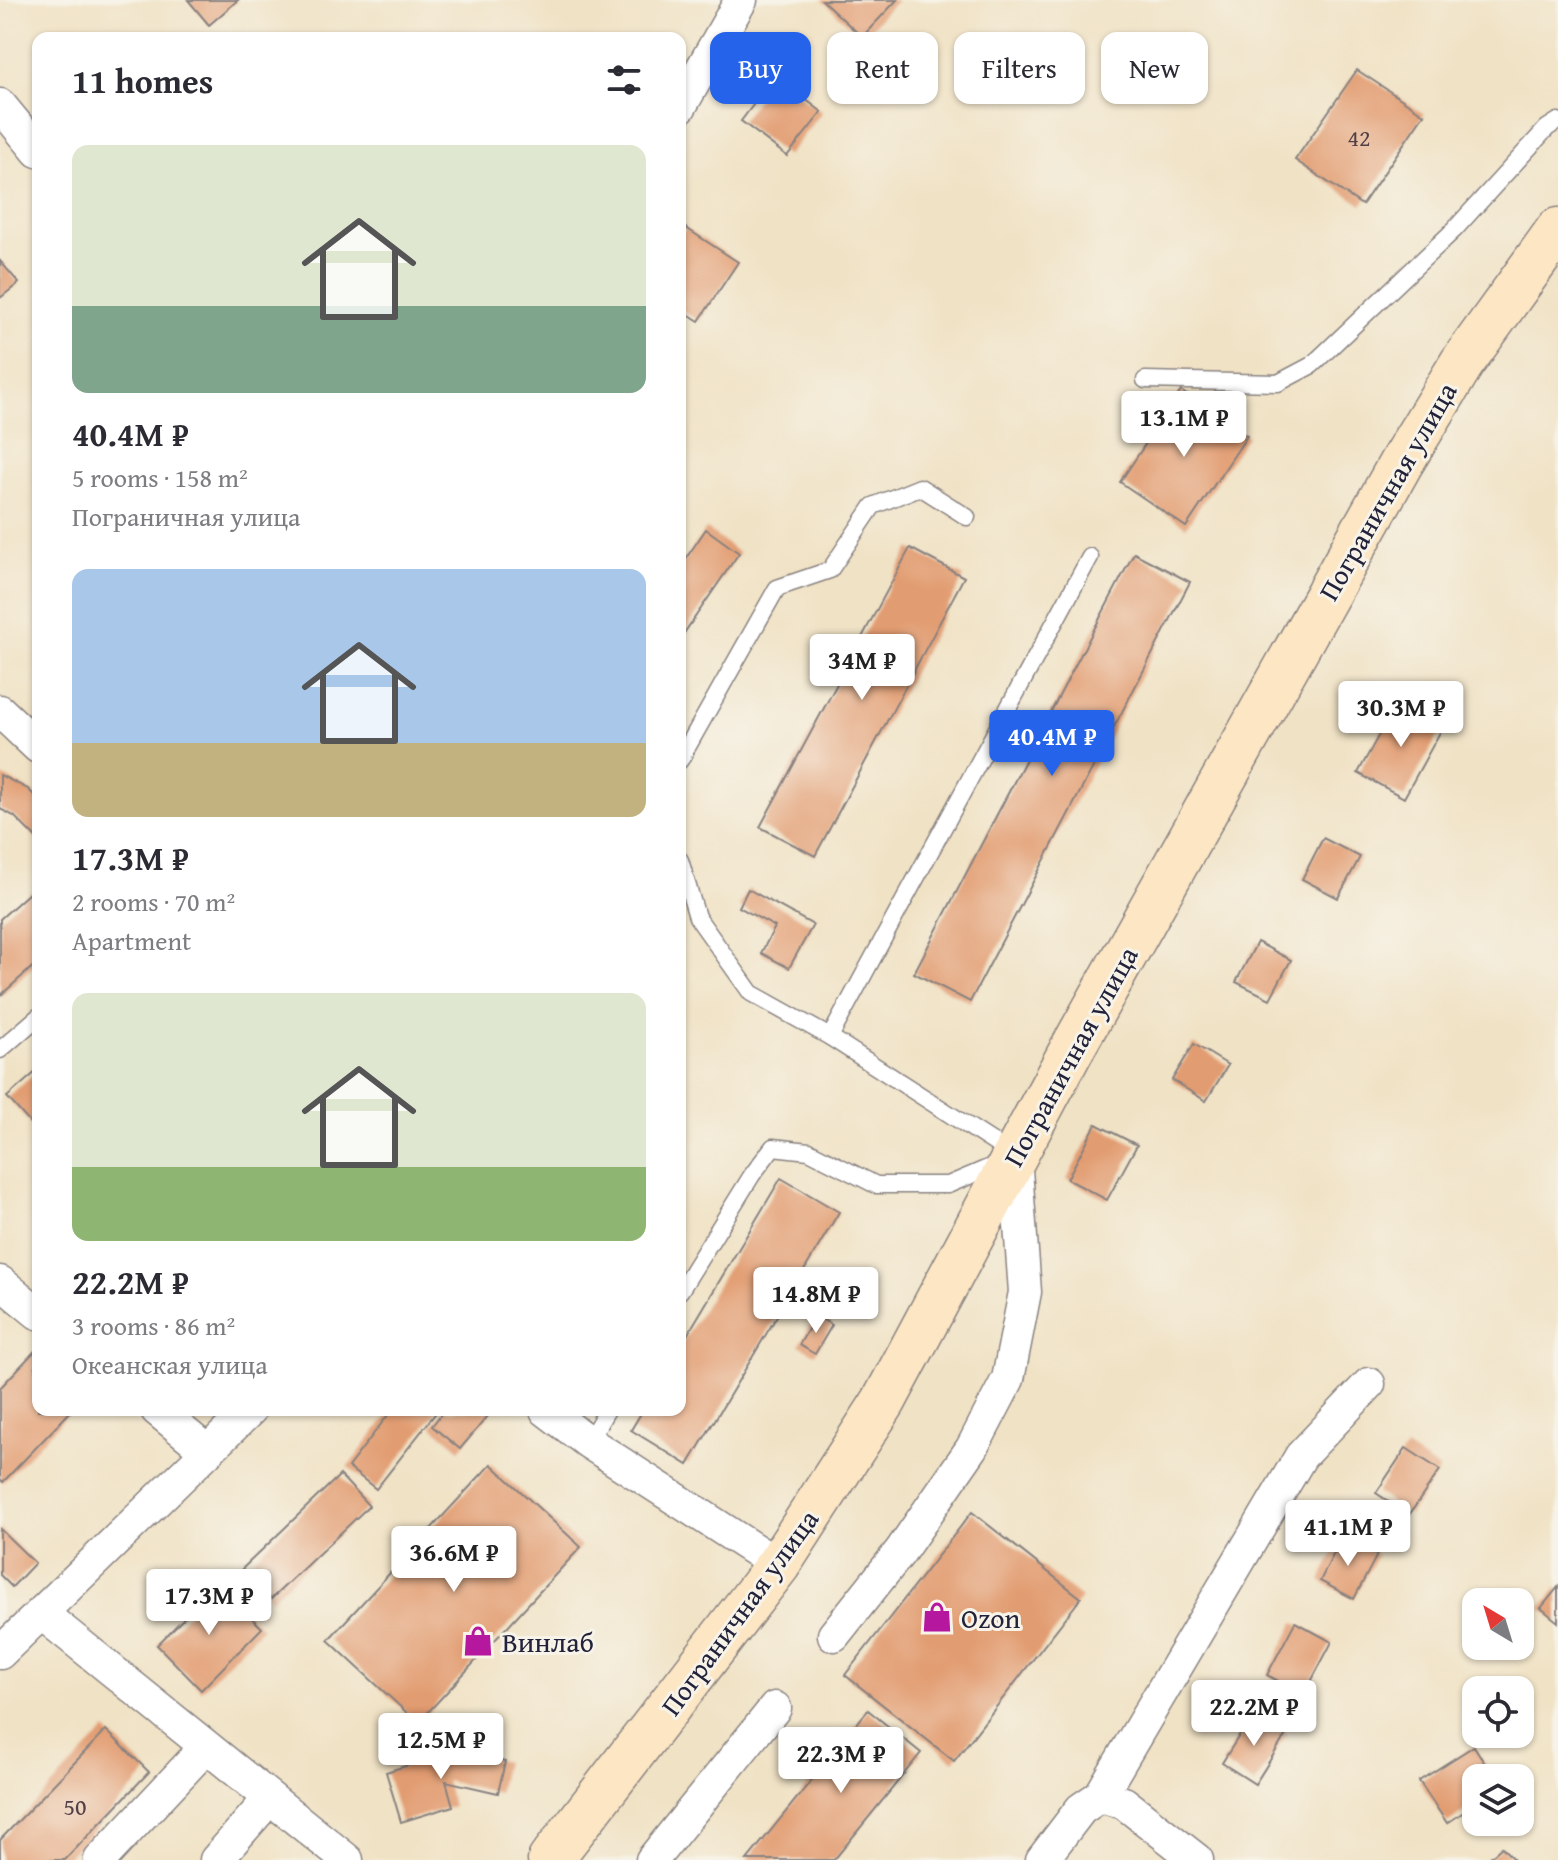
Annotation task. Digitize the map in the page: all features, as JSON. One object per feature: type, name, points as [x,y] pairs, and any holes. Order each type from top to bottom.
[{"type":"main road","name":"Пограничная улица","points":[[550,1860],[778,1565],[884,1401],[1015,1156],[1401,463],[1462,363],[1558,230]]},
{"type":"street","points":[[686,96],[741,0]]},
{"type":"street","points":[[0,105],[32,144]]},
{"type":"street","points":[[0,711],[32,741]]},
{"type":"street","points":[[834,1635],[900,1552],[963,1461],[1008,1379],[1025,1292],[1015,1156]]},
{"type":"street","points":[[0,1282],[32,1308]]},
{"type":"street","points":[[1042,1860],[1090,1802],[1301,1456],[1369,1384]]},
{"type":"street","points":[[164,1416],[207,1451]]},
{"type":"street","points":[[0,1653],[244,1416]]},
{"type":"street","points":[[554,1416],[588,1442],[778,1565]]},
{"type":"street","points":[[41,1613],[347,1860]]},
{"type":"street","points":[[652,1860],[775,1708]]},
{"type":"street","points":[[100,1860],[206,1747]]},
{"type":"street","points":[[216,1860],[270,1798]]},
{"type":"street","points":[[1090,1802],[1124,1803],[1197,1860]]},
{"type":"lane","points":[[1145,380],[1278,383],[1312,365],[1454,230],[1547,128],[1558,121]]},
{"type":"lane","points":[[686,749],[777,588],[830,570],[873,506],[920,487],[967,517]]},
{"type":"lane","points":[[830,1037],[1090,557]]},
{"type":"lane","points":[[686,880],[697,917],[751,993],[830,1037],[1015,1156]]},
{"type":"lane","points":[[0,1050],[32,1022]]},
{"type":"lane","points":[[686,1281],[752,1175],[773,1147],[809,1151],[876,1185],[948,1185],[1015,1156]]},
{"type":"lane","points":[[588,1442],[603,1416]]},
{"type":"building","points":[[188,0],[238,0],[209,25]]},
{"type":"building","points":[[822,0],[897,0],[867,32],[857,32]]},
{"type":"building","points":[[1357,70],[1424,114],[1362,205],[1295,160]]},
{"type":"building","points":[[754,104],[811,104],[822,112],[787,156],[741,121]]},
{"type":"building","points":[[686,228],[738,262],[699,321],[686,313]]},
{"type":"building","points":[[0,261],[19,283],[0,298]]},
{"type":"building","points":[[1181,391],[1247,436],[1186,527],[1120,482]]},
{"type":"building","points":[[706,529],[739,553],[686,630],[686,558]]},
{"type":"building","points":[[910,548],[964,577],[815,856],[760,827]]},
{"type":"building","points":[[1134,553],[1190,582],[970,1002],[914,973]]},
{"type":"building","points":[[1398,700],[1444,725],[1404,798],[1358,773]]},
{"type":"building","points":[[0,775],[32,793],[32,834],[14,816],[0,809]]},
{"type":"building","points":[[1323,838],[1360,857],[1338,898],[1302,879]]},
{"type":"building","points":[[748,889],[813,925],[789,968],[761,953],[775,927],[739,907]]},
{"type":"building","points":[[32,890],[32,967],[0,996],[0,919]]},
{"type":"building","points":[[1257,942],[1291,960],[1270,999],[1236,982]]},
{"type":"building","points":[[1194,1044],[1228,1065],[1206,1101],[1172,1080]]},
{"type":"building","points":[[32,1075],[32,1125],[7,1097]]},
{"type":"building","points":[[1096,1124],[1137,1145],[1107,1200],[1067,1179]]},
{"type":"building","points":[[781,1178],[839,1212],[688,1465],[631,1430],[639,1416],[686,1416],[686,1337]]},
{"type":"building","points":[[816,1316],[832,1325],[815,1354],[799,1345]]},
{"type":"building","points":[[32,1354],[32,1416],[66,1416],[3,1482],[0,1479],[0,1388]]},
{"type":"building","points":[[387,1416],[433,1416],[376,1489],[348,1467]]},
{"type":"building","points":[[440,1416],[488,1416],[460,1449],[432,1426]]},
{"type":"building","points":[[1406,1448],[1440,1470],[1409,1515],[1376,1493]]},
{"type":"building","points":[[491,1464],[581,1547],[418,1723],[328,1640]]},
{"type":"building","points":[[340,1475],[369,1506],[271,1599],[242,1569]]},
{"type":"building","points":[[972,1512],[1081,1598],[954,1761],[845,1675]]},
{"type":"building","points":[[0,1529],[35,1563],[12,1587],[0,1575]]},
{"type":"building","points":[[1342,1537],[1377,1555],[1354,1599],[1320,1581]]},
{"type":"building","points":[[218,1584],[262,1628],[201,1690],[157,1645]]},
{"type":"building","points":[[1558,1587],[1558,1622],[1541,1608]]},
{"type":"building","points":[[1295,1622],[1332,1642],[1304,1695],[1267,1675]]},
{"type":"building","points":[[868,1710],[921,1753],[834,1860],[747,1860]]},
{"type":"building","points":[[1254,1712],[1287,1733],[1255,1784],[1222,1763]]},
{"type":"building","points":[[106,1730],[149,1772],[65,1860],[0,1860],[0,1840]]},
{"type":"building","points":[[445,1747],[505,1762],[498,1793],[446,1781],[453,1806],[401,1822],[386,1772],[439,1756],[441,1764]]},
{"type":"building","points":[[1471,1748],[1475,1748],[1485,1764],[1462,1764],[1462,1813],[1447,1823],[1419,1781]]},
{"type":"building","points":[[1502,1847],[1514,1860],[1487,1860]]},
{"type":"place","name":"Ozon","points":[[937,1617]]},
{"type":"place","name":"Винлаб","points":[[478,1641]]}]
